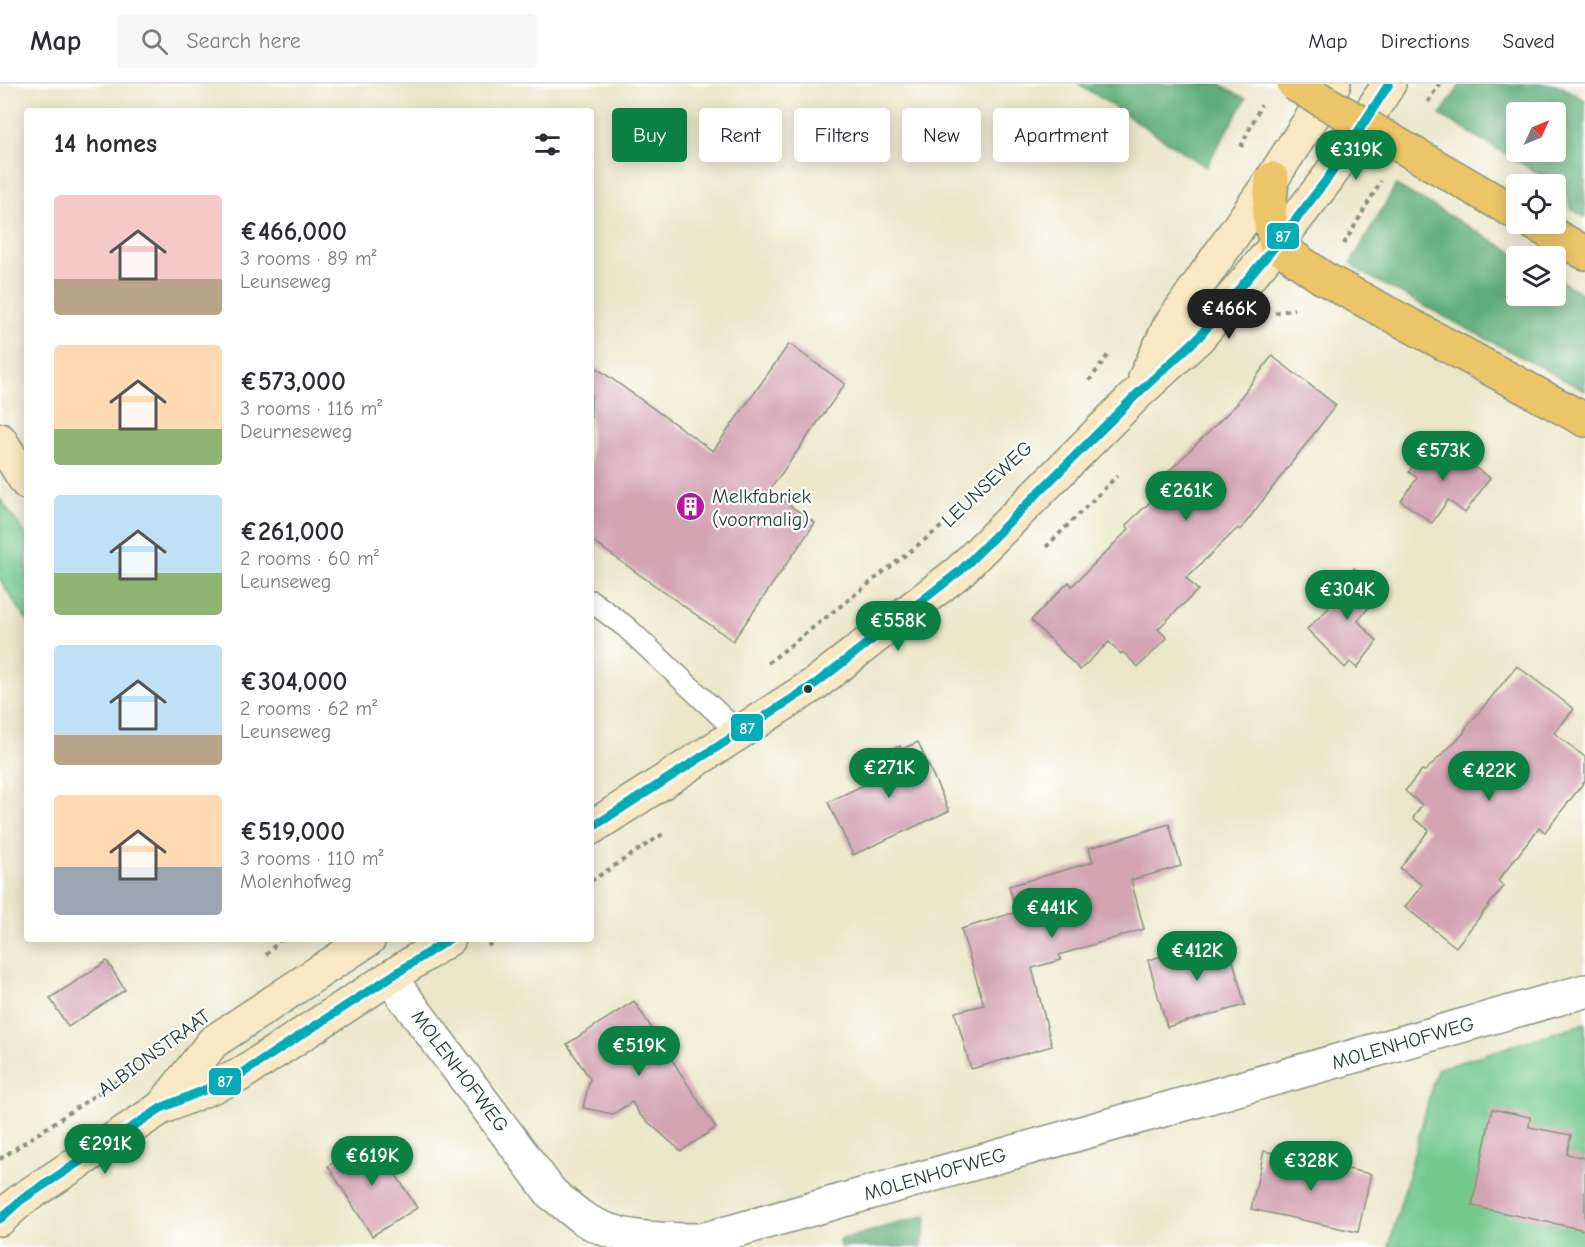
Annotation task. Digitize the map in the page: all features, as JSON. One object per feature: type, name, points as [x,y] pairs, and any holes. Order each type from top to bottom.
[{"type":"main road","points":[[1294,84],[1506,207]]},
{"type":"main road","name":"LEUNSEWEG","points":[[1138,393],[1169,327],[1272,179],[1334,84]]},
{"type":"main road","name":"LEUNSEWEG","points":[[594,826],[815,684],[960,571],[1138,393],[1198,337],[1276,245],[1328,178],[1389,84]]},
{"type":"main road","points":[[1272,179],[1269,215],[1276,245],[1323,278],[1585,420]]},
{"type":"main road","points":[[1552,234],[1585,253]]},
{"type":"main road","points":[[0,440],[24,478]]},
{"type":"main road","name":"ALBIONSTRAAT","points":[[160,1108],[213,1042],[361,942]]},
{"type":"main road","points":[[365,942],[390,978],[445,942]]},
{"type":"main road","name":"ALBIONSTRAAT","points":[[7,1209],[160,1108],[238,1076],[390,978]]},
{"type":"street","name":"MOLENHOFWEG","points":[[390,978],[552,1194],[582,1218],[617,1233],[660,1240],[702,1240],[1585,991]]},
{"type":"lane","points":[[594,603],[626,627],[739,733]]},
{"type":"path","points":[[1241,147],[1264,100]]},
{"type":"path","points":[[1087,384],[1115,346]]},
{"type":"path","name":"LEUNSEWEG","points":[[767,663],[952,519]]},
{"type":"path","name":"ALBIONSTRAAT","points":[[0,1159],[143,1064]]},
{"type":"green space","points":[[1079,84],[1220,84],[1246,99],[1206,167],[1129,117],[1129,108],[1116,108]]},
{"type":"green space","points":[[1461,84],[1557,84],[1585,100],[1585,217],[1571,209],[1566,195],[1566,174],[1539,174],[1519,162],[1566,162],[1566,102],[1506,102],[1506,154],[1440,115]]},
{"type":"green space","points":[[1396,185],[1506,248],[1506,306],[1566,306],[1566,284],[1585,295],[1585,391],[1360,272],[1351,263]]},
{"type":"green space","points":[[0,499],[24,532],[24,616],[0,580]]},
{"type":"green space","points":[[1585,1023],[1585,1247],[1389,1247],[1437,1069]]},
{"type":"green space","points":[[927,1215],[922,1247],[840,1247],[839,1240]]},
{"type":"building","name":"Melkfabriek (voormalig)","points":[[789,344],[845,384],[769,491],[815,523],[733,641],[594,542],[594,366],[713,451]]},
{"type":"building","points":[[1272,356],[1336,405],[1240,530],[1238,528],[1186,578],[1198,590],[1158,629],[1167,638],[1138,667],[1109,642],[1080,670],[1031,620],[1069,582],[1072,586],[1129,529],[1126,525],[1171,482],[1165,475],[1238,403]]},
{"type":"building","points":[[1432,438],[1490,478],[1465,513],[1448,500],[1432,523],[1401,501],[1417,478],[1409,472]]},
{"type":"building","points":[[1354,568],[1382,590],[1358,621],[1377,641],[1357,668],[1350,662],[1345,668],[1307,629],[1329,608],[1326,605]]},
{"type":"building","points":[[1517,666],[1574,709],[1554,733],[1585,757],[1585,781],[1545,832],[1539,828],[1498,881],[1504,886],[1456,947],[1405,907],[1422,885],[1400,868],[1429,830],[1413,818],[1422,805],[1405,791],[1422,770],[1425,771],[1464,733]]},
{"type":"building","points":[[918,742],[949,811],[853,855],[828,802],[866,784],[858,765],[900,746],[902,749]]},
{"type":"building","points":[[1169,824],[1181,866],[1131,880],[1144,929],[1059,955],[1061,960],[1032,968],[1052,1046],[971,1069],[955,1012],[984,1005],[961,929],[1016,912],[1009,886],[1093,862],[1089,848]]},
{"type":"building","points":[[1227,938],[1245,1005],[1167,1027],[1148,960]]},
{"type":"building","points":[[107,961],[125,990],[68,1027],[50,998]]},
{"type":"building","points":[[634,1001],[716,1128],[681,1151],[640,1115],[632,1102],[613,1114],[583,1108],[590,1079],[567,1044]]},
{"type":"building","points":[[1492,1109],[1530,1117],[1529,1127],[1571,1135],[1567,1154],[1585,1158],[1585,1230],[1472,1206]]},
{"type":"building","points":[[373,1138],[417,1208],[372,1236],[328,1166]]},
{"type":"building","points":[[1264,1151],[1371,1174],[1358,1232],[1251,1209]]},
{"type":"transit line","name":"87","points":[[594,826],[815,684],[960,571],[1138,393],[1199,337],[1276,245],[1328,178],[1389,84]]},
{"type":"transit line","name":"87","points":[[0,1219],[21,1200],[161,1108],[238,1076],[444,942]]},
{"type":"place","name":"Melkfabriek (voormalig)","points":[[691,507]]}]
